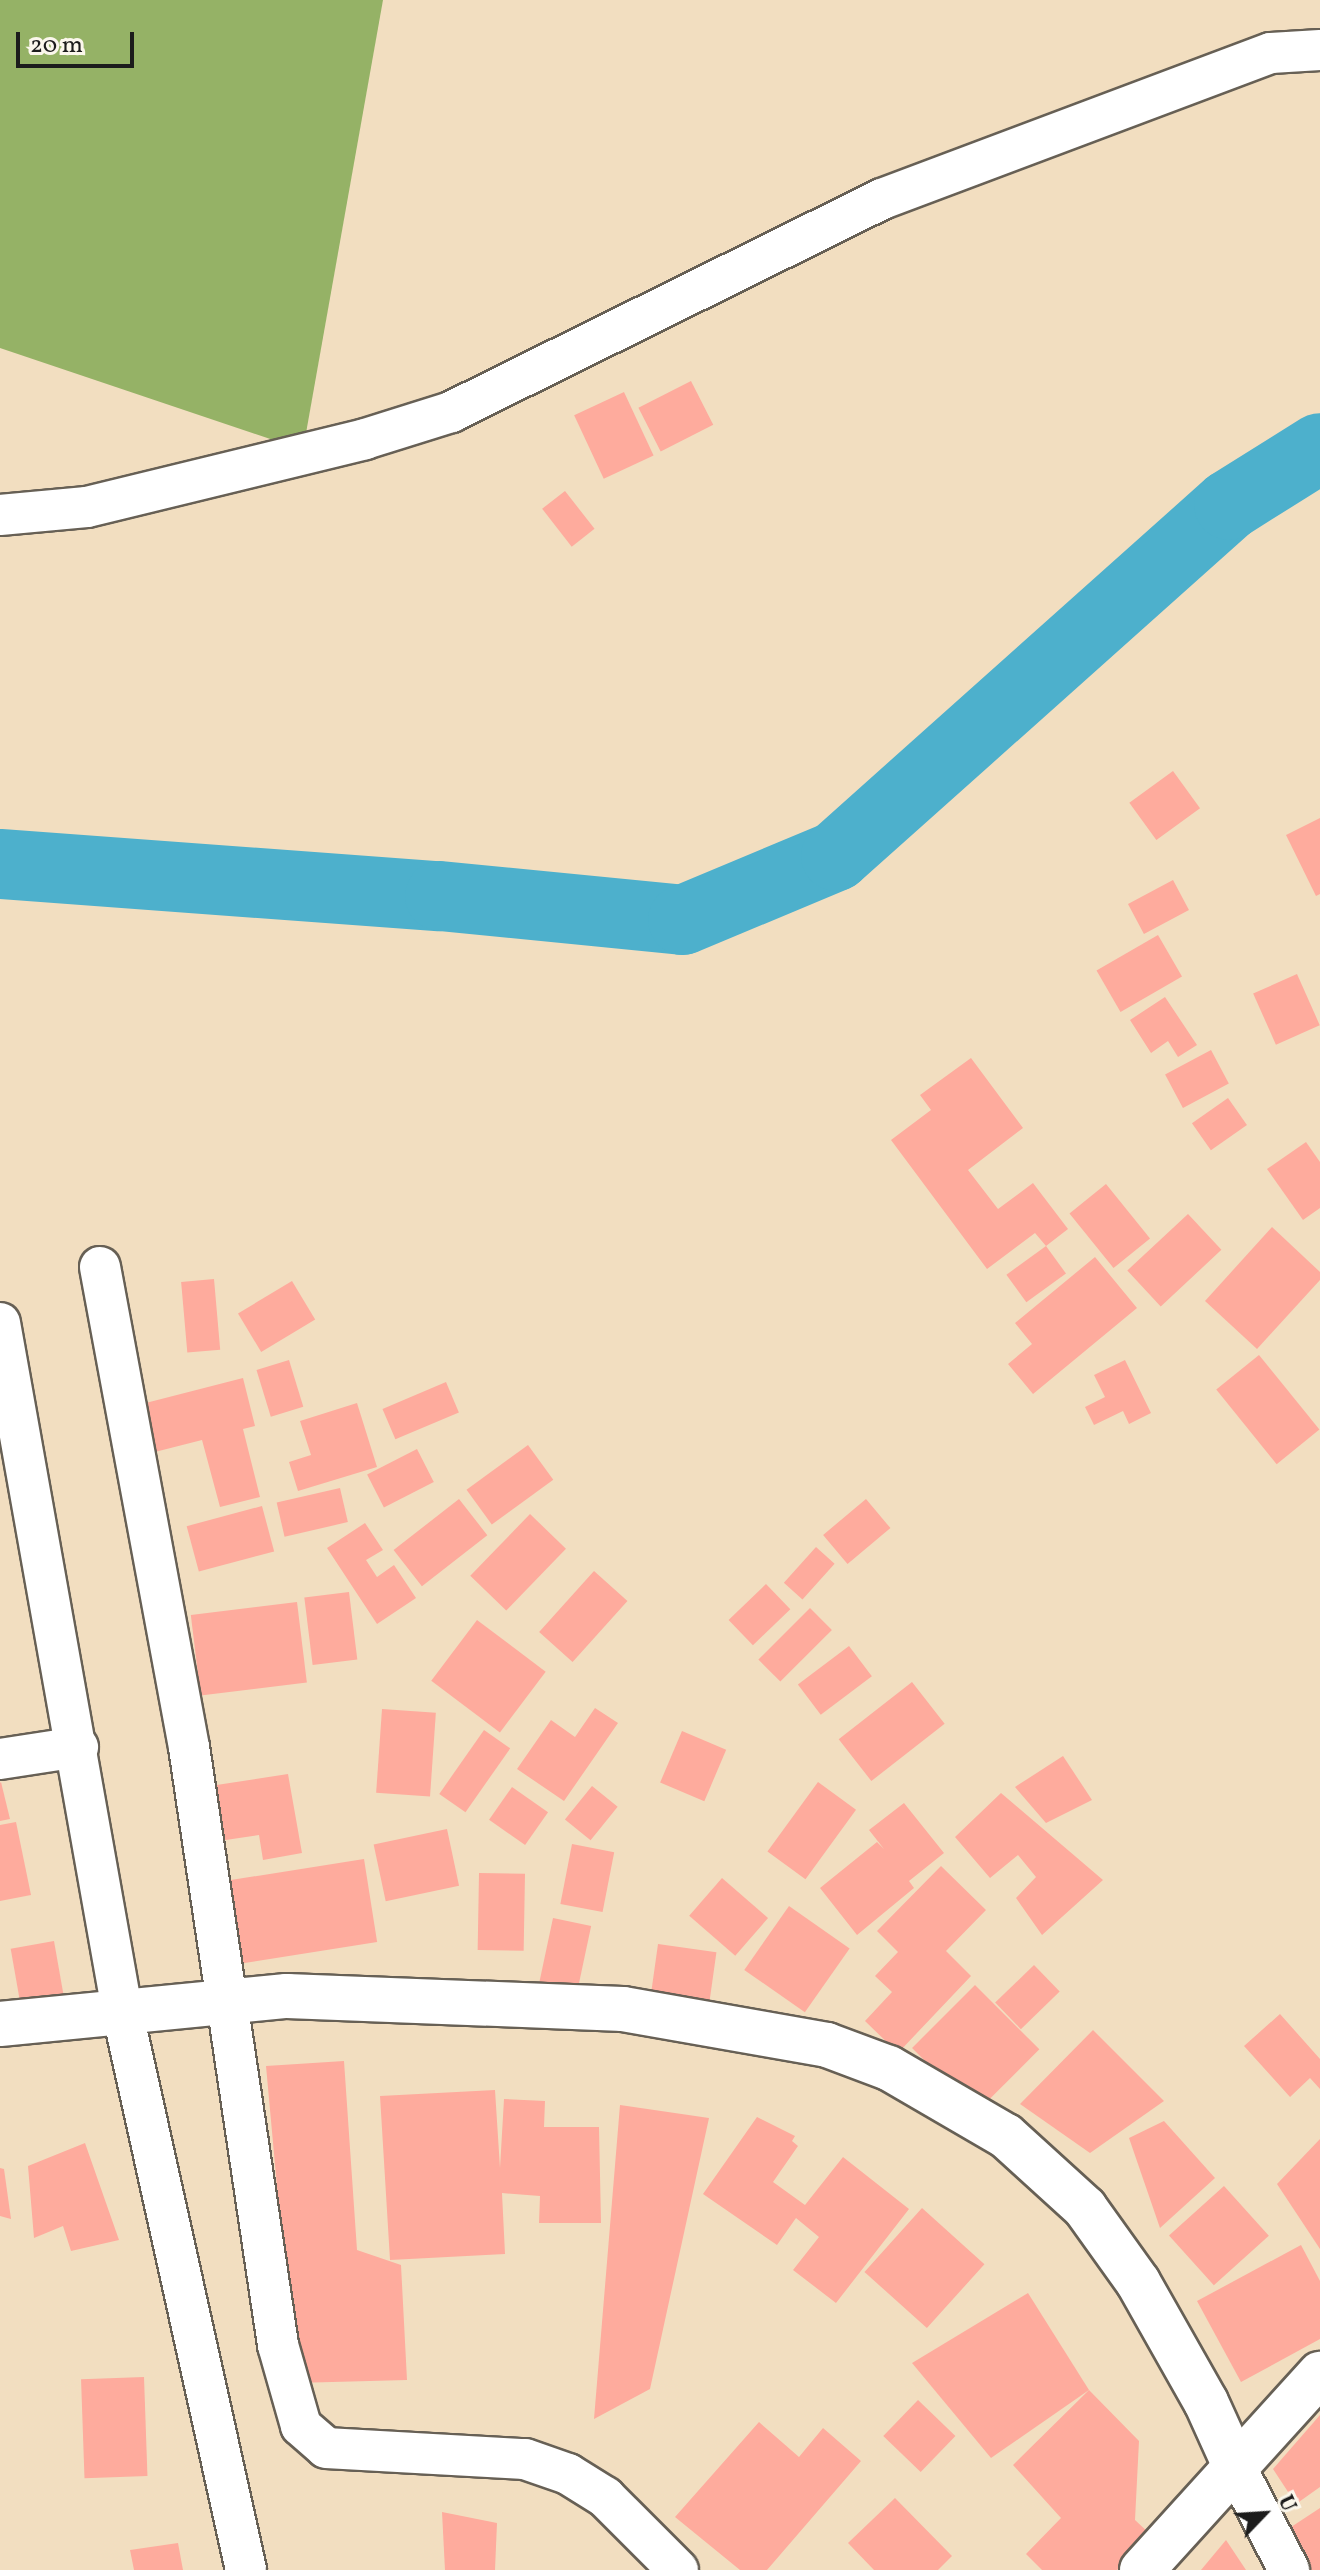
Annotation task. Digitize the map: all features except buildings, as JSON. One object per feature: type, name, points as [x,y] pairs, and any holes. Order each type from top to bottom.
[{"type":"main road","points":[[0,2024],[134,2008],[287,1996],[623,2009],[827,2045],[889,2068],[1006,2136],[1085,2208],[1138,2282],[1206,2402],[1236,2468]]},
{"type":"main road","points":[[1142,2570],[1320,2374]]},
{"type":"street","points":[[0,515],[87,507],[365,439],[451,412],[882,199],[1271,53],[1320,50]]},
{"type":"street","points":[[100,1267],[189,1747],[278,2345],[291,2398],[312,2440],[326,2448],[525,2459],[554,2469],[605,2497],[678,2570]]},
{"type":"street","points":[[0,1323],[78,1747],[134,2008],[246,2570]]},
{"type":"street","points":[[0,1759],[78,1747]]},
{"type":"street","points":[[1236,2468],[1289,2570]]},
{"type":"green space","points":[[0,0],[383,0],[303,450],[0,348]]},
{"type":"waterway","points":[[0,864],[440,896],[683,920],[836,856],[1229,505],[1320,448]]}]
